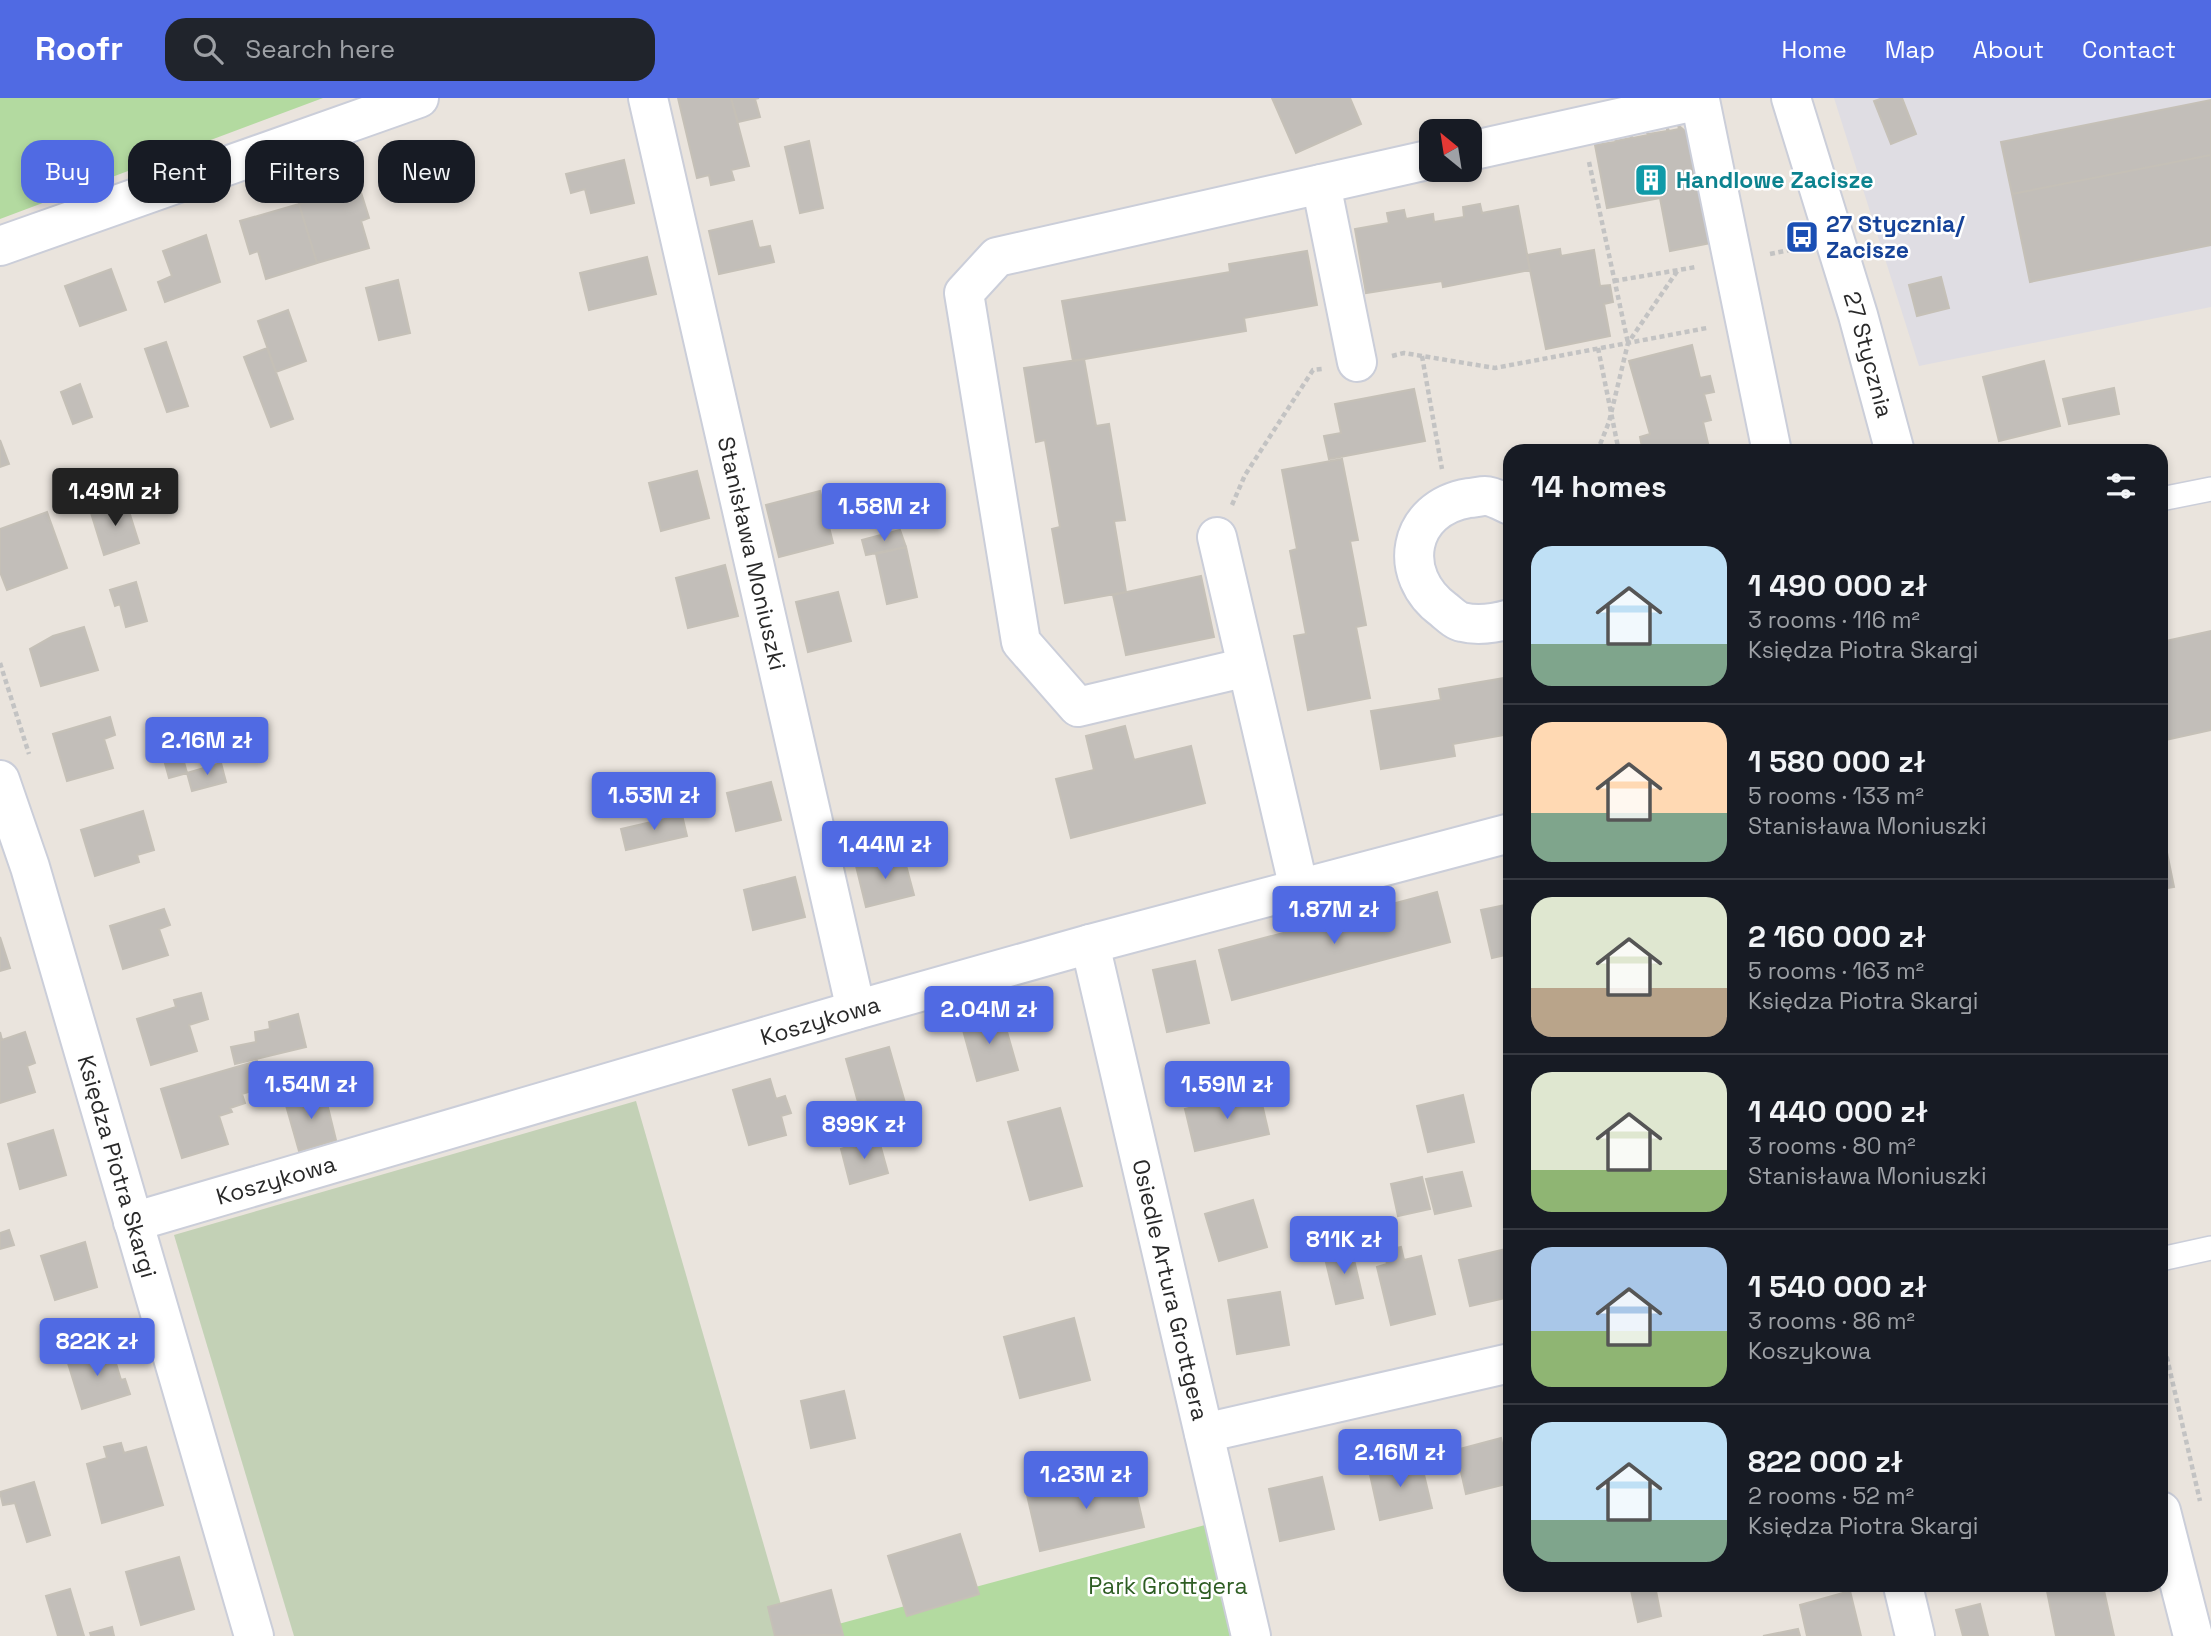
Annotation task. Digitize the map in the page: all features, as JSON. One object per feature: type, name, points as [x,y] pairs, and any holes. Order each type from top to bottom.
[{"type":"street","points":[[0,246],[419,98]]},
{"type":"street","name":"Stanisława Moniuszki","points":[[648,98],[856,1010]]},
{"type":"street","name":"27 Stycznia","points":[[1791,98],[1858,315],[1893,444]]},
{"type":"street","points":[[1482,148],[1703,99],[1770,444]]},
{"type":"street","points":[[1247,667],[1078,707],[1021,642],[964,293],[997,257],[1419,162]]},
{"type":"street","points":[[1321,184],[1357,362]]},
{"type":"street","points":[[1503,502],[1486,496],[1454,500],[1430,514],[1417,533],[1414,556],[1420,583],[1437,605],[1460,622],[1503,621]]},
{"type":"street","points":[[1217,537],[1299,889]]},
{"type":"street","name":"Księdza Piotra Skargi","points":[[0,780],[30,867],[254,1636]]},
{"type":"street","name":"Koszykowa","points":[[133,1222],[856,1010],[1090,944],[1503,834]]},
{"type":"street","name":"Osiedle Artura Grottgera","points":[[1090,944],[1251,1636]]},
{"type":"street","name":"Osiedle Artura Grottgera","points":[[1204,1433],[1503,1365]]},
{"type":"street","points":[[2168,1538],[2193,1636]]},
{"type":"street","points":[[1904,1592],[1915,1636]]},
{"type":"lane","points":[[2168,498],[2211,489]]},
{"type":"lane","points":[[2168,1257],[2211,1248]]},
{"type":"path","points":[[1581,126],[1628,343]]},
{"type":"path","points":[[1600,444],[1611,415],[1628,343],[1678,270]]},
{"type":"path","points":[[1217,537],[1245,475],[1313,370],[1404,354],[1495,368],[1745,321]]},
{"type":"path","points":[[1598,348],[1617,444]]},
{"type":"path","points":[[1422,356],[1445,484],[1454,500]]},
{"type":"path","points":[[2168,1362],[2201,1505]]},
{"type":"shaded area","points":[[1834,98],[2211,98],[2211,307],[1919,366]]},
{"type":"green space","points":[[0,98],[323,98],[211,140],[128,140],[128,171],[114,176],[114,140],[21,140],[21,203],[43,203],[0,219]]},
{"type":"green space","points":[[636,1101],[790,1636],[294,1636],[174,1235]]},
{"type":"green space","name":"Park Grottgera","points":[[1205,1525],[1230,1636],[794,1636]]},
{"type":"building","points":[[678,98],[731,98],[749,166],[731,170],[734,180],[711,185],[709,175],[697,178]]},
{"type":"building","points":[[731,98],[759,98],[755,99],[760,117],[738,122]]},
{"type":"building","points":[[1272,98],[1350,98],[1361,124],[1296,153]]},
{"type":"building","points":[[1902,98],[1916,134],[1891,144],[1874,101]]},
{"type":"building","points":[[2211,100],[2211,155],[2012,194],[2001,142]]},
{"type":"building","name":"Handlowe Zacisze","points":[[1678,125],[1692,137],[1711,243],[1670,251],[1660,198],[1607,208],[1595,145],[1667,131],[1667,126],[1669,131],[1679,129]]},
{"type":"building","points":[[809,141],[823,208],[800,213],[785,147]]},
{"type":"building","points":[[2211,155],[2211,245],[2030,282],[2012,194]]},
{"type":"building","points":[[624,160],[634,203],[591,213],[585,189],[571,193],[566,174]]},
{"type":"building","points":[[364,202],[369,218],[361,221],[369,248],[317,263],[299,204]]},
{"type":"building","points":[[299,204],[317,263],[266,279],[258,251],[250,254],[240,221]]},
{"type":"building","points":[[1480,204],[1482,213],[1518,206],[1530,270],[1443,287],[1442,281],[1366,293],[1355,229],[1389,223],[1387,213],[1404,210],[1406,219],[1433,214],[1434,222],[1464,217],[1463,207]]},
{"type":"building","points":[[752,221],[759,248],[770,246],[774,262],[719,274],[709,231]]},
{"type":"building","points":[[206,235],[220,282],[165,302],[158,282],[172,276],[163,251]]},
{"type":"building","points":[[1560,249],[1561,256],[1594,250],[1600,286],[1610,285],[1613,302],[1604,304],[1610,336],[1546,349],[1527,255]]},
{"type":"building","points":[[1307,251],[1317,305],[1244,318],[1246,331],[1073,361],[1062,301],[1230,272],[1229,264]]},
{"type":"building","points":[[647,257],[656,294],[589,310],[580,273]]},
{"type":"building","points":[[111,269],[126,310],[80,326],[65,286]]},
{"type":"building","points":[[1941,277],[1949,308],[1917,316],[1909,285]]},
{"type":"building","points":[[398,280],[410,333],[379,340],[366,288]]},
{"type":"building","points":[[288,310],[306,361],[276,372],[258,321]]},
{"type":"building","points":[[166,342],[188,406],[167,412],[145,349]]},
{"type":"building","points":[[1692,345],[1700,378],[1710,376],[1714,392],[1704,394],[1711,420],[1703,422],[1708,444],[1641,444],[1640,437],[1650,434],[1629,361]]},
{"type":"building","points":[[267,348],[293,419],[271,427],[244,357]]},
{"type":"building","points":[[1084,359],[1096,426],[1109,424],[1125,520],[1114,521],[1126,592],[1065,603],[1052,529],[1060,527],[1045,440],[1036,442],[1024,368]]},
{"type":"building","points":[[2044,361],[2060,426],[1999,441],[1983,377]]},
{"type":"building","points":[[80,384],[92,417],[73,424],[61,392]]},
{"type":"building","points":[[2114,388],[2119,414],[2069,424],[2063,399]]},
{"type":"building","points":[[1414,389],[1425,441],[1329,459],[1324,436],[1341,433],[1335,404]]},
{"type":"building","points":[[0,440],[9,464],[0,467]]},
{"type":"building","points":[[1342,459],[1358,540],[1350,541],[1366,625],[1356,627],[1370,698],[1308,710],[1294,636],[1306,634],[1290,551],[1297,549],[1282,470]]},
{"type":"building","points":[[697,471],[709,518],[661,531],[649,483]]},
{"type":"building","points":[[820,491],[833,543],[779,557],[766,505]]},
{"type":"building","points":[[126,502],[139,543],[104,555],[91,513]]},
{"type":"building","points":[[47,512],[67,568],[7,590],[0,572],[0,529]]},
{"type":"building","points":[[900,530],[906,547],[866,555],[862,540]]},
{"type":"building","points":[[906,547],[917,597],[887,604],[876,554]]},
{"type":"building","points":[[725,565],[738,616],[688,628],[676,578]]},
{"type":"building","points":[[1201,576],[1214,637],[1126,655],[1113,595]]},
{"type":"building","points":[[136,582],[147,621],[126,627],[120,604],[115,606],[110,590]]},
{"type":"building","points":[[838,592],[851,641],[808,652],[796,602]]},
{"type":"building","points":[[84,627],[98,670],[41,686],[30,649],[53,636]]},
{"type":"building","points":[[2211,631],[2211,730],[2168,739],[2168,640]]},
{"type":"building","points":[[1503,678],[1503,735],[1453,744],[1455,756],[1381,769],[1371,711],[1441,700],[1439,689]]},
{"type":"building","points":[[110,717],[115,735],[104,739],[113,768],[67,781],[53,734]]},
{"type":"building","points":[[1125,726],[1134,760],[1191,746],[1205,803],[1071,838],[1056,779],[1094,770],[1086,736]]},
{"type":"building","points":[[179,744],[187,773],[169,778],[161,749]]},
{"type":"building","points":[[221,763],[226,782],[192,791],[187,773]]},
{"type":"building","points":[[771,782],[781,820],[736,831],[727,793]]},
{"type":"building","points":[[143,811],[154,850],[137,855],[139,862],[95,876],[81,830]]},
{"type":"building","points":[[682,815],[687,836],[626,850],[621,829]]},
{"type":"building","points":[[903,854],[914,895],[866,907],[856,866]]},
{"type":"building","points":[[2168,857],[2174,887],[2168,888]]},
{"type":"building","points":[[795,877],[805,917],[753,930],[744,890]]},
{"type":"building","points":[[1437,892],[1450,942],[1232,1000],[1219,950]]},
{"type":"building","points":[[1503,905],[1503,956],[1492,958],[1481,910]]},
{"type":"building","points":[[164,909],[170,925],[159,929],[168,955],[123,969],[110,926]]},
{"type":"building","points":[[0,937],[10,968],[0,971]]},
{"type":"building","points":[[1195,961],[1209,1023],[1167,1032],[1153,970]]},
{"type":"building","points":[[201,993],[208,1019],[189,1025],[197,1051],[151,1065],[137,1019],[176,1007],[174,1000]]},
{"type":"building","points":[[1001,1011],[1018,1070],[977,1081],[961,1023]]},
{"type":"building","points":[[298,1014],[306,1047],[235,1064],[231,1047],[256,1042],[255,1032],[270,1029],[269,1022]]},
{"type":"building","points":[[0,1032],[2,1040],[25,1032],[35,1063],[27,1066],[35,1092],[0,1103]]},
{"type":"building","points":[[889,1047],[912,1127],[889,1134],[886,1123],[872,1127],[864,1100],[858,1102],[846,1059]]},
{"type":"building","points":[[257,1061],[264,1087],[242,1094],[245,1103],[230,1108],[232,1112],[219,1116],[228,1144],[182,1158],[161,1089]]},
{"type":"building","points":[[770,1079],[776,1099],[785,1096],[791,1113],[781,1116],[786,1135],[749,1145],[733,1090]]},
{"type":"building","points":[[324,1091],[336,1140],[299,1151],[285,1102]]},
{"type":"building","points":[[1259,1091],[1269,1134],[1195,1151],[1185,1109]]},
{"type":"building","points":[[1463,1095],[1474,1142],[1428,1152],[1417,1106]]},
{"type":"building","points":[[1060,1108],[1082,1186],[1030,1200],[1008,1122]]},
{"type":"building","points":[[53,1130],[66,1175],[20,1189],[8,1144]]},
{"type":"building","points":[[878,1137],[888,1173],[850,1184],[841,1149]]},
{"type":"building","points":[[1462,1172],[1471,1206],[1435,1214],[1426,1179]]},
{"type":"building","points":[[1422,1177],[1430,1209],[1398,1216],[1391,1184]]},
{"type":"building","points":[[1253,1200],[1267,1247],[1219,1261],[1205,1214]]},
{"type":"building","points":[[9,1230],[14,1245],[0,1249],[0,1233]]},
{"type":"building","points":[[85,1242],[97,1287],[55,1300],[41,1256]]},
{"type":"building","points":[[1351,1247],[1363,1298],[1336,1304],[1324,1254]]},
{"type":"building","points":[[1401,1247],[1404,1260],[1421,1256],[1435,1314],[1391,1325],[1377,1267],[1387,1264],[1384,1251]]},
{"type":"building","points":[[1503,1250],[1503,1299],[1470,1306],[1459,1260]]},
{"type":"building","points":[[1280,1292],[1289,1345],[1237,1354],[1228,1300]]},
{"type":"building","points":[[1074,1318],[1090,1380],[1020,1398],[1004,1337]]},
{"type":"building","points":[[111,1347],[121,1380],[125,1379],[130,1394],[82,1409],[67,1360]]},
{"type":"building","points":[[844,1391],[855,1438],[811,1448],[801,1401]]},
{"type":"building","points":[[1501,1438],[1503,1485],[1466,1494],[1456,1450]]},
{"type":"building","points":[[121,1443],[124,1453],[146,1447],[163,1505],[102,1523],[87,1464],[107,1458],[104,1447]]},
{"type":"building","points":[[1420,1458],[1432,1508],[1380,1520],[1369,1470]]},
{"type":"building","points":[[1131,1471],[1144,1527],[1040,1551],[1027,1495]]},
{"type":"building","points":[[1322,1477],[1334,1529],[1280,1541],[1269,1489]]},
{"type":"building","points":[[34,1482],[50,1535],[27,1542],[15,1503],[3,1505],[0,1492]]},
{"type":"building","points":[[960,1534],[979,1594],[907,1616],[888,1556]]},
{"type":"building","points":[[179,1557],[194,1609],[141,1625],[126,1572]]},
{"type":"building","points":[[70,1589],[84,1636],[58,1636],[46,1596]]},
{"type":"building","points":[[831,1590],[843,1635],[775,1636],[768,1607]]},
{"type":"building","points":[[1631,1592],[1656,1592],[1661,1616],[1638,1622]]},
{"type":"building","points":[[1850,1592],[1861,1636],[1807,1636],[1800,1605]]},
{"type":"building","points":[[2047,1592],[2104,1592],[2114,1636],[2056,1636]]},
{"type":"building","points":[[1980,1604],[1988,1636],[1963,1636],[1956,1610]]},
{"type":"building","points":[[112,1627],[114,1636],[91,1636],[90,1633]]},
{"type":"building","points":[[1798,1629],[1800,1636],[1763,1636]]},
{"type":"place","name":"Handlowe Zacisze","points":[[1651,180]]},
{"type":"place","name":"27 Stycznia/ Zacisze","points":[[1802,237]]}]
